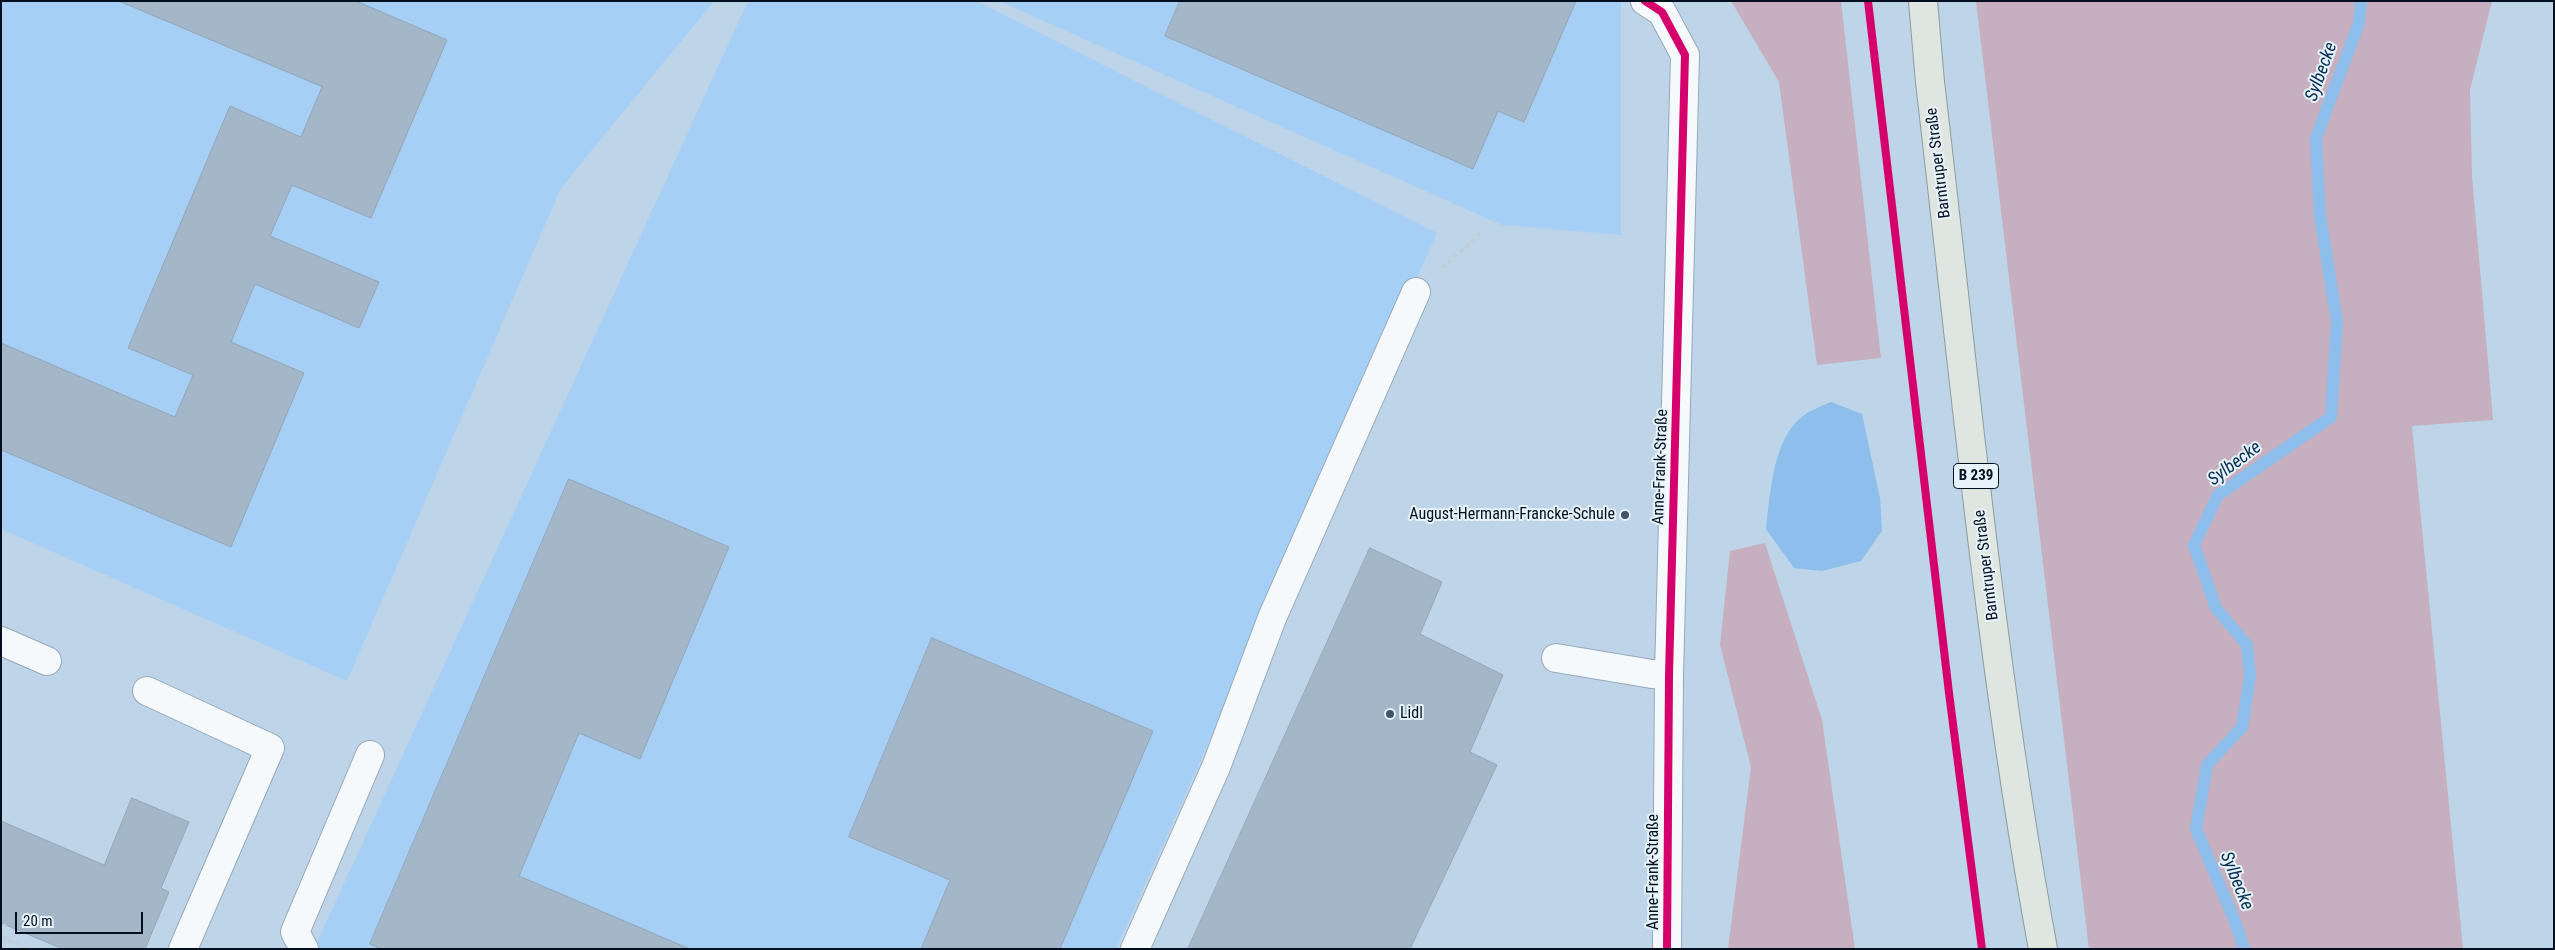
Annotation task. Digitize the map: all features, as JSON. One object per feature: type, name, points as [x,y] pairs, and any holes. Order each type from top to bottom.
[{"type":"main road","name":"Barntruper Straße","points":[[1922,1],[1991,607],[2025,850],[2043,949]]},
{"type":"street","name":"Anne-Frank-Straße","points":[[1645,1],[1662,12],[1686,55],[1669,675],[1667,949]]},
{"type":"street","points":[[1135,949],[1216,767],[1272,618],[1416,292]]},
{"type":"street","points":[[1,641],[46,661]]},
{"type":"street","points":[[1556,658],[1652,674],[1669,675]]},
{"type":"street","points":[[147,691],[270,748],[183,949]]},
{"type":"street","points":[[304,949],[295,932],[370,755]]},
{"type":"path","points":[[1416,292],[1481,233]]},
{"type":"path","points":[[5,924],[1,935],[28,949]]},
{"type":"shaded area","points":[[1,1],[714,1],[561,188],[347,681],[1,529]]},
{"type":"shaded area","points":[[748,1],[976,1],[1437,233],[1116,949],[314,949]]},
{"type":"shaded area","points":[[999,1],[1619,1],[1621,2],[1621,235],[1502,225]]},
{"type":"shaded area","points":[[1731,1],[1841,1],[1881,358],[1817,365],[1779,82]]},
{"type":"shaded area","points":[[1976,1],[2492,1],[2470,90],[2472,176],[2493,420],[2412,426],[2463,949],[2089,949]]},
{"type":"shaded area","points":[[1831,402],[1862,414],[1880,498],[1882,531],[1861,561],[1822,571],[1794,568],[1766,529],[1775,468],[1785,438],[1793,426],[1806,414]]},
{"type":"shaded area","points":[[1765,543],[1822,720],[1855,949],[1728,949],[1751,767],[1720,645],[1730,551]]},
{"type":"building","points":[[119,1],[356,1],[447,40],[371,218],[292,185],[270,236],[379,282],[359,328],[255,284],[231,342],[304,373],[231,547],[1,450],[1,343],[175,417],[193,375],[128,348],[230,106],[301,137],[322,87]]},
{"type":"building","points":[[1180,1],[1576,1],[1524,122],[1498,111],[1473,169],[1165,36]]},
{"type":"building","points":[[569,479],[729,547],[640,759],[579,733],[519,876],[690,949],[382,949],[370,944]]},
{"type":"building","name":"Lidl","points":[[1370,548],[1442,582],[1420,634],[1503,675],[1470,752],[1497,765],[1410,949],[1188,949]]},
{"type":"building","points":[[932,638],[1153,731],[1060,949],[921,949],[950,880],[849,837]]},
{"type":"building","points":[[132,798],[189,822],[161,888],[169,892],[145,949],[63,949],[1,923],[1,821],[104,865]]},
{"type":"waterway","name":"Sylbecke","points":[[2244,949],[2236,924],[2196,829],[2207,765],[2242,727],[2250,676],[2247,645],[2216,608],[2194,545],[2218,495],[2331,417],[2337,321],[2320,216],[2316,138],[2359,23],[2361,1]]},
{"type":"cycle path","points":[[1645,1],[1662,12],[1685,55],[1669,675],[1667,949]]},
{"type":"cycle path","points":[[1868,1],[1949,693],[1982,949]]},
{"type":"place","name":"August-Hermann-Francke-Schule","points":[[1625,515]]},
{"type":"place","name":"Lidl","points":[[1390,714]]}]
